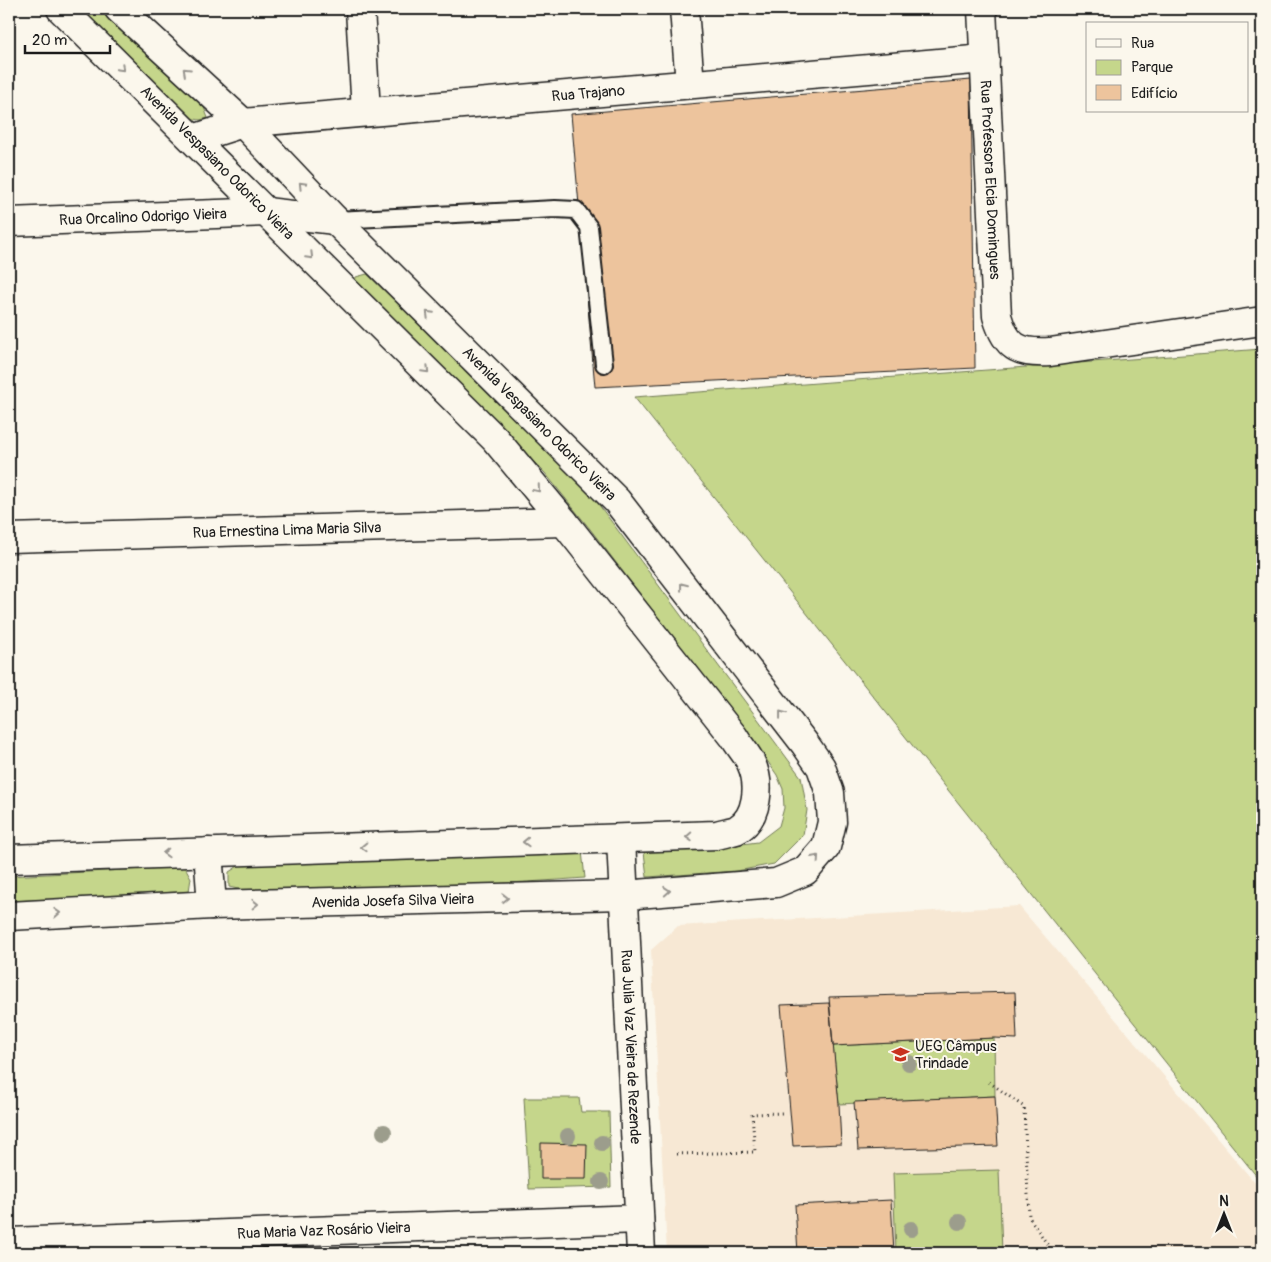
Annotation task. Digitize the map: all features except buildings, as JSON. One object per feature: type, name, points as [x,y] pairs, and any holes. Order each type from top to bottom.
[{"type":"street","name":"Avenida Vespasiano Odorico Vieira","points":[[61,9],[496,439],[716,714],[751,764],[756,781],[755,800],[750,818],[737,830],[717,835],[621,839]]},
{"type":"street","name":"Avenida Vespasiano Odorico Vieira","points":[[118,9],[243,123],[335,220],[617,501],[805,744],[821,767],[830,793],[832,822],[826,847],[805,871],[776,883]]},
{"type":"street","points":[[360,9],[366,112]]},
{"type":"street","points":[[684,9],[690,84]]},
{"type":"street","name":"Rua Professora Elcia Domingues","points":[[982,9],[997,316],[1002,333],[1014,346],[1031,353],[1050,352],[1262,321]]},
{"type":"street","name":"Rua Trajano","points":[[193,139],[243,123],[984,59]]},
{"type":"street","name":"Rua Orcalino Odorigo Vieira","points":[[9,222],[266,212],[335,220]]},
{"type":"street","name":"Rua Ernestina Lima Maria Silva","points":[[9,538],[564,522]]},
{"type":"street","points":[[9,858],[621,839]]},
{"type":"street","name":"Rua Julia Vaz Vieira de Rezende","points":[[621,839],[641,1253]]},
{"type":"street","points":[[208,852],[212,905]]},
{"type":"street","name":"Avenida Josefa Silva Vieira","points":[[9,916],[212,905],[624,895],[776,883]]},
{"type":"street","name":"Rua Maria Vaz Rosário Vieira","points":[[9,1242],[639,1220]]},
{"type":"lane","points":[[335,220],[555,209],[576,210],[589,227],[604,364]]},
{"type":"path","points":[[989,1082],[1024,1107],[1029,1217],[1053,1253]]},
{"type":"path","points":[[677,1154],[755,1152],[752,1114],[782,1113]]},
{"type":"shaded area","name":"UEG Câmpus Trindade","points":[[1019,906],[1262,1191],[1262,1253],[667,1253],[651,950],[678,926]]},
{"type":"green space","points":[[77,9],[106,9],[202,102],[208,118],[200,120],[184,117]]},
{"type":"green space","points":[[367,274],[579,478],[801,777],[807,810],[803,835],[774,864],[737,871],[647,877],[644,852],[695,850],[758,842],[779,826],[784,808],[783,789],[777,775],[752,739],[545,473],[354,286],[356,277]]},
{"type":"green space","points":[[1262,349],[1262,1183],[634,397]]},
{"type":"green space","points":[[582,851],[585,878],[291,892],[243,890],[229,887],[229,872],[240,865],[427,855]]},
{"type":"green space","points":[[185,867],[191,878],[189,891],[166,895],[9,901],[9,876]]},
{"type":"green space","points":[[994,1038],[995,1096],[839,1104],[833,1046]]},
{"type":"green space","points":[[524,1098],[579,1098],[581,1112],[609,1112],[611,1187],[529,1189]]},
{"type":"green space","points":[[999,1170],[1002,1253],[896,1253],[893,1173]]},
{"type":"place","name":"UEG Câmpus Trindade","points":[[901,1055]]}]
